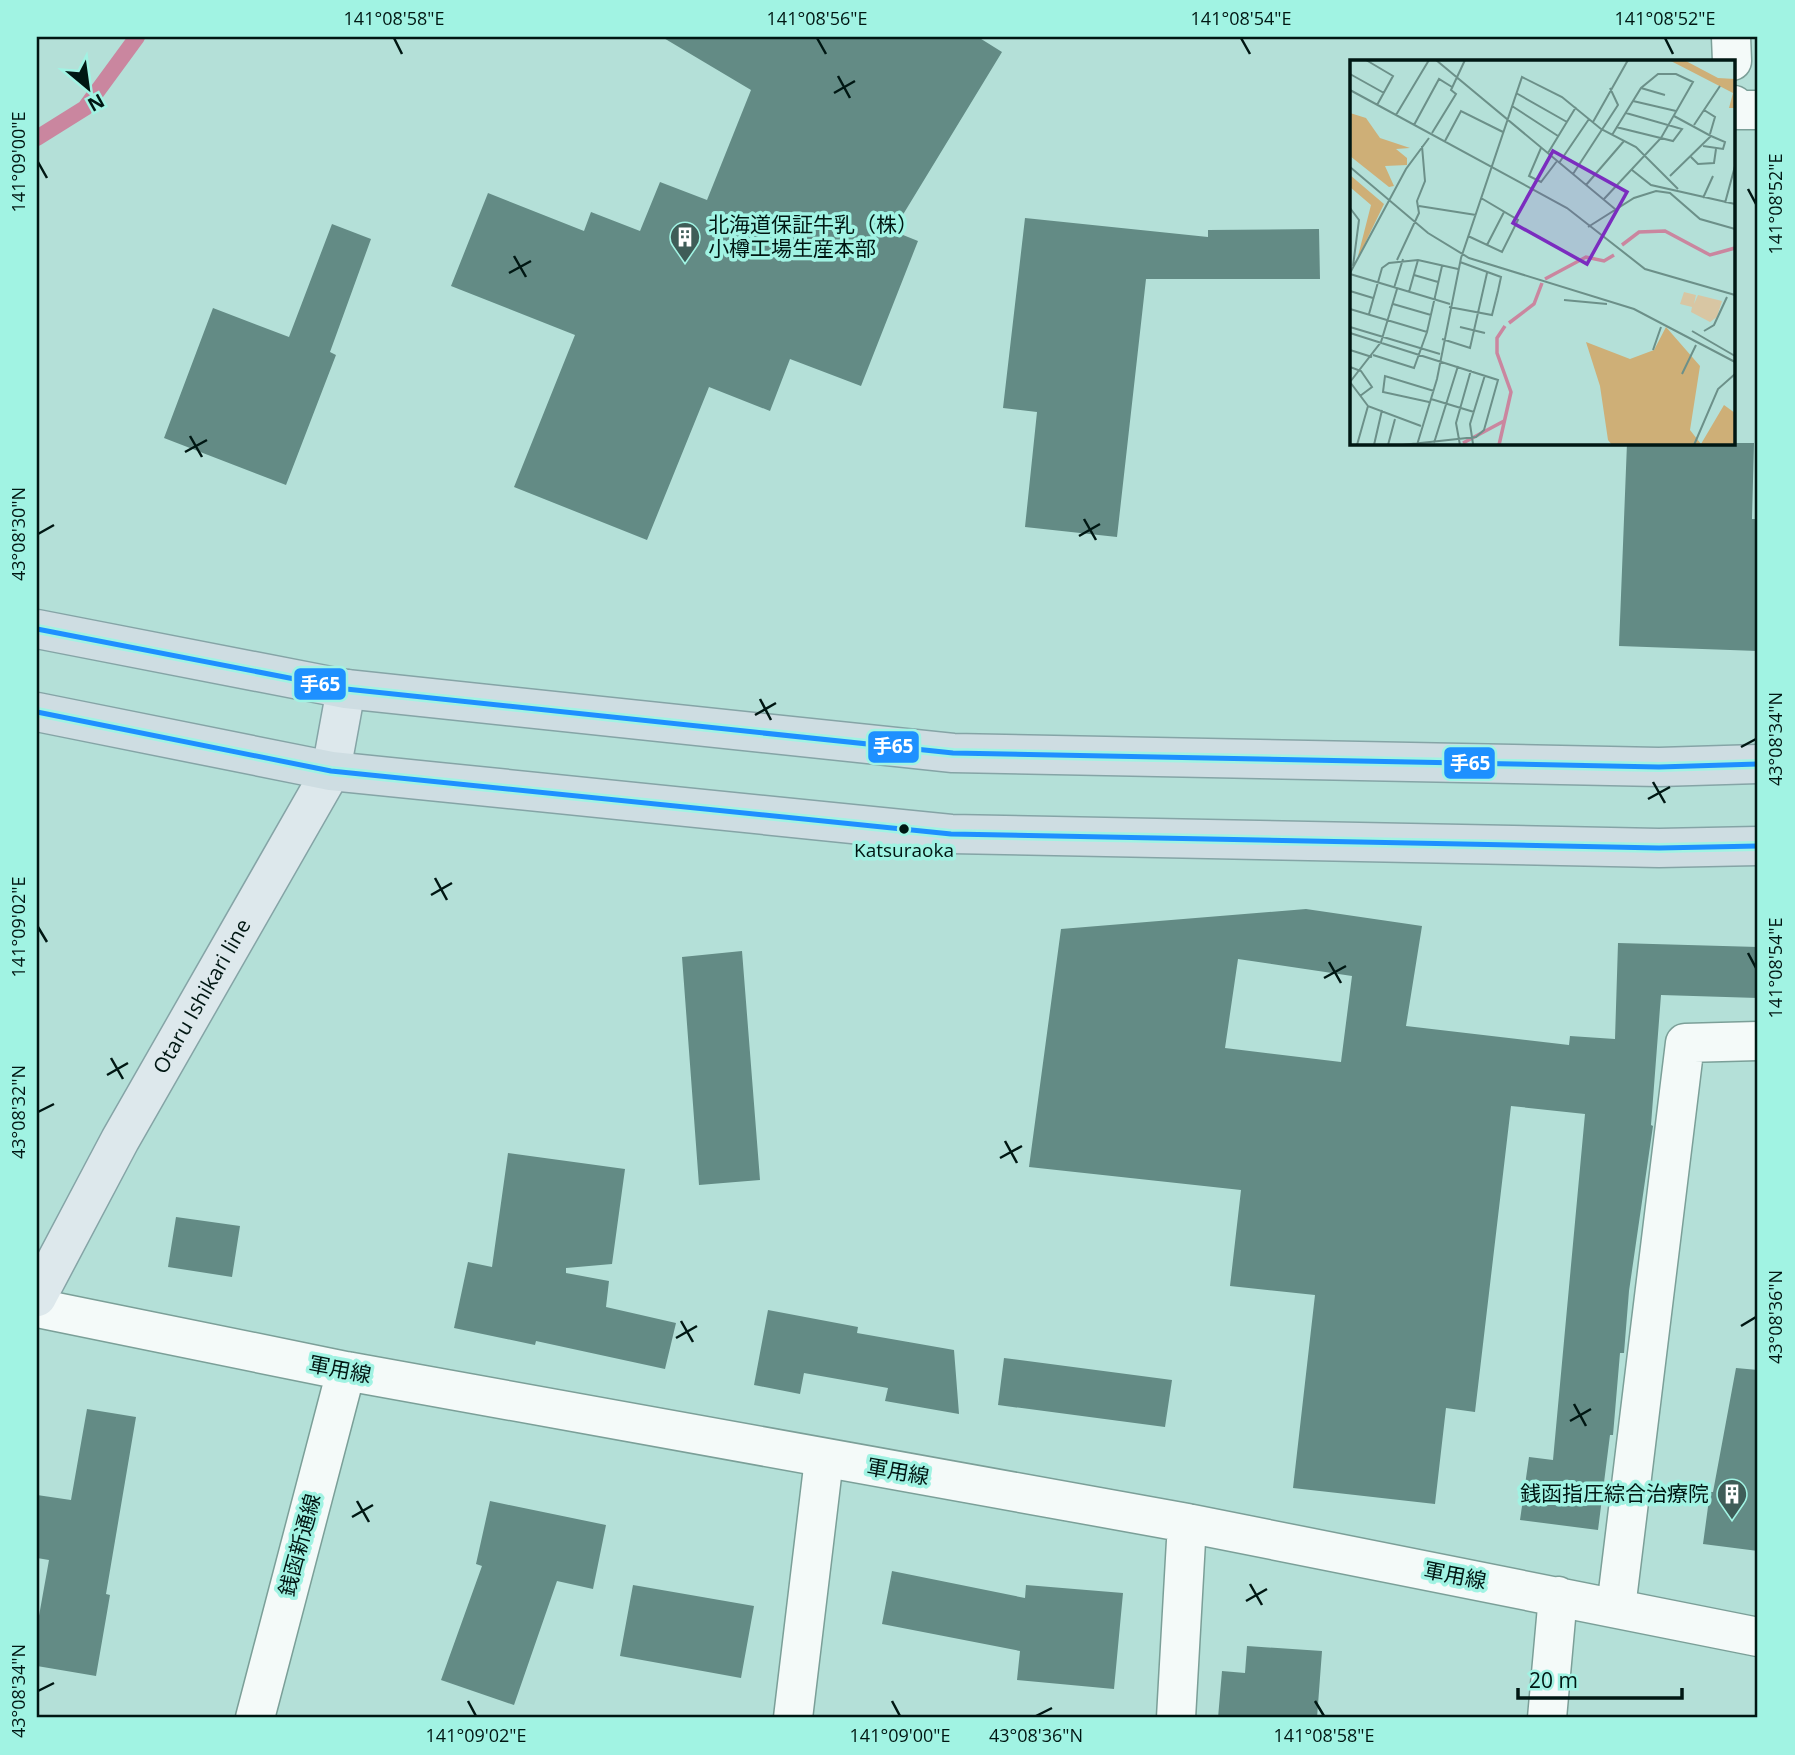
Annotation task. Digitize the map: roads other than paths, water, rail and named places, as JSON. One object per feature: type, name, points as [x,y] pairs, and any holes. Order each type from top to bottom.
[{"type":"highway","points":[[37,629],[346,689],[953,753],[1646,766],[1758,764]]},
{"type":"highway","points":[[37,712],[331,771],[951,834],[1645,848],[1758,846]]},
{"type":"main road","name":"Otaru Ishikari line","points":[[37,1297],[120,1140],[331,771],[346,689]]},
{"type":"street","points":[[1731,37],[1732,60]]},
{"type":"street","points":[[1736,110],[1758,110]]},
{"type":"street","points":[[1616,1608],[1685,1043],[1758,1041]]},
{"type":"street","name":"軍用線","points":[[37,1308],[345,1371],[1187,1523],[1758,1637]]},
{"type":"street","name":"銭函新通線","points":[[255,1718],[345,1371]]},
{"type":"street","points":[[793,1718],[824,1459]]},
{"type":"street","points":[[1176,1718],[1187,1523]]},
{"type":"street","points":[[1547,1718],[1558,1596]]},
{"type":"waterway","points":[[37,138],[85,108],[137,37]]},
{"type":"place","name":"北海道保証牛乳（株） 小樽工場生産本部","points":[[685,264]]},
{"type":"place","name":"Katsuraoka","points":[[904,829]]},
{"type":"place","name":"銭函指圧綜合治療院","points":[[1732,1521]]}]
